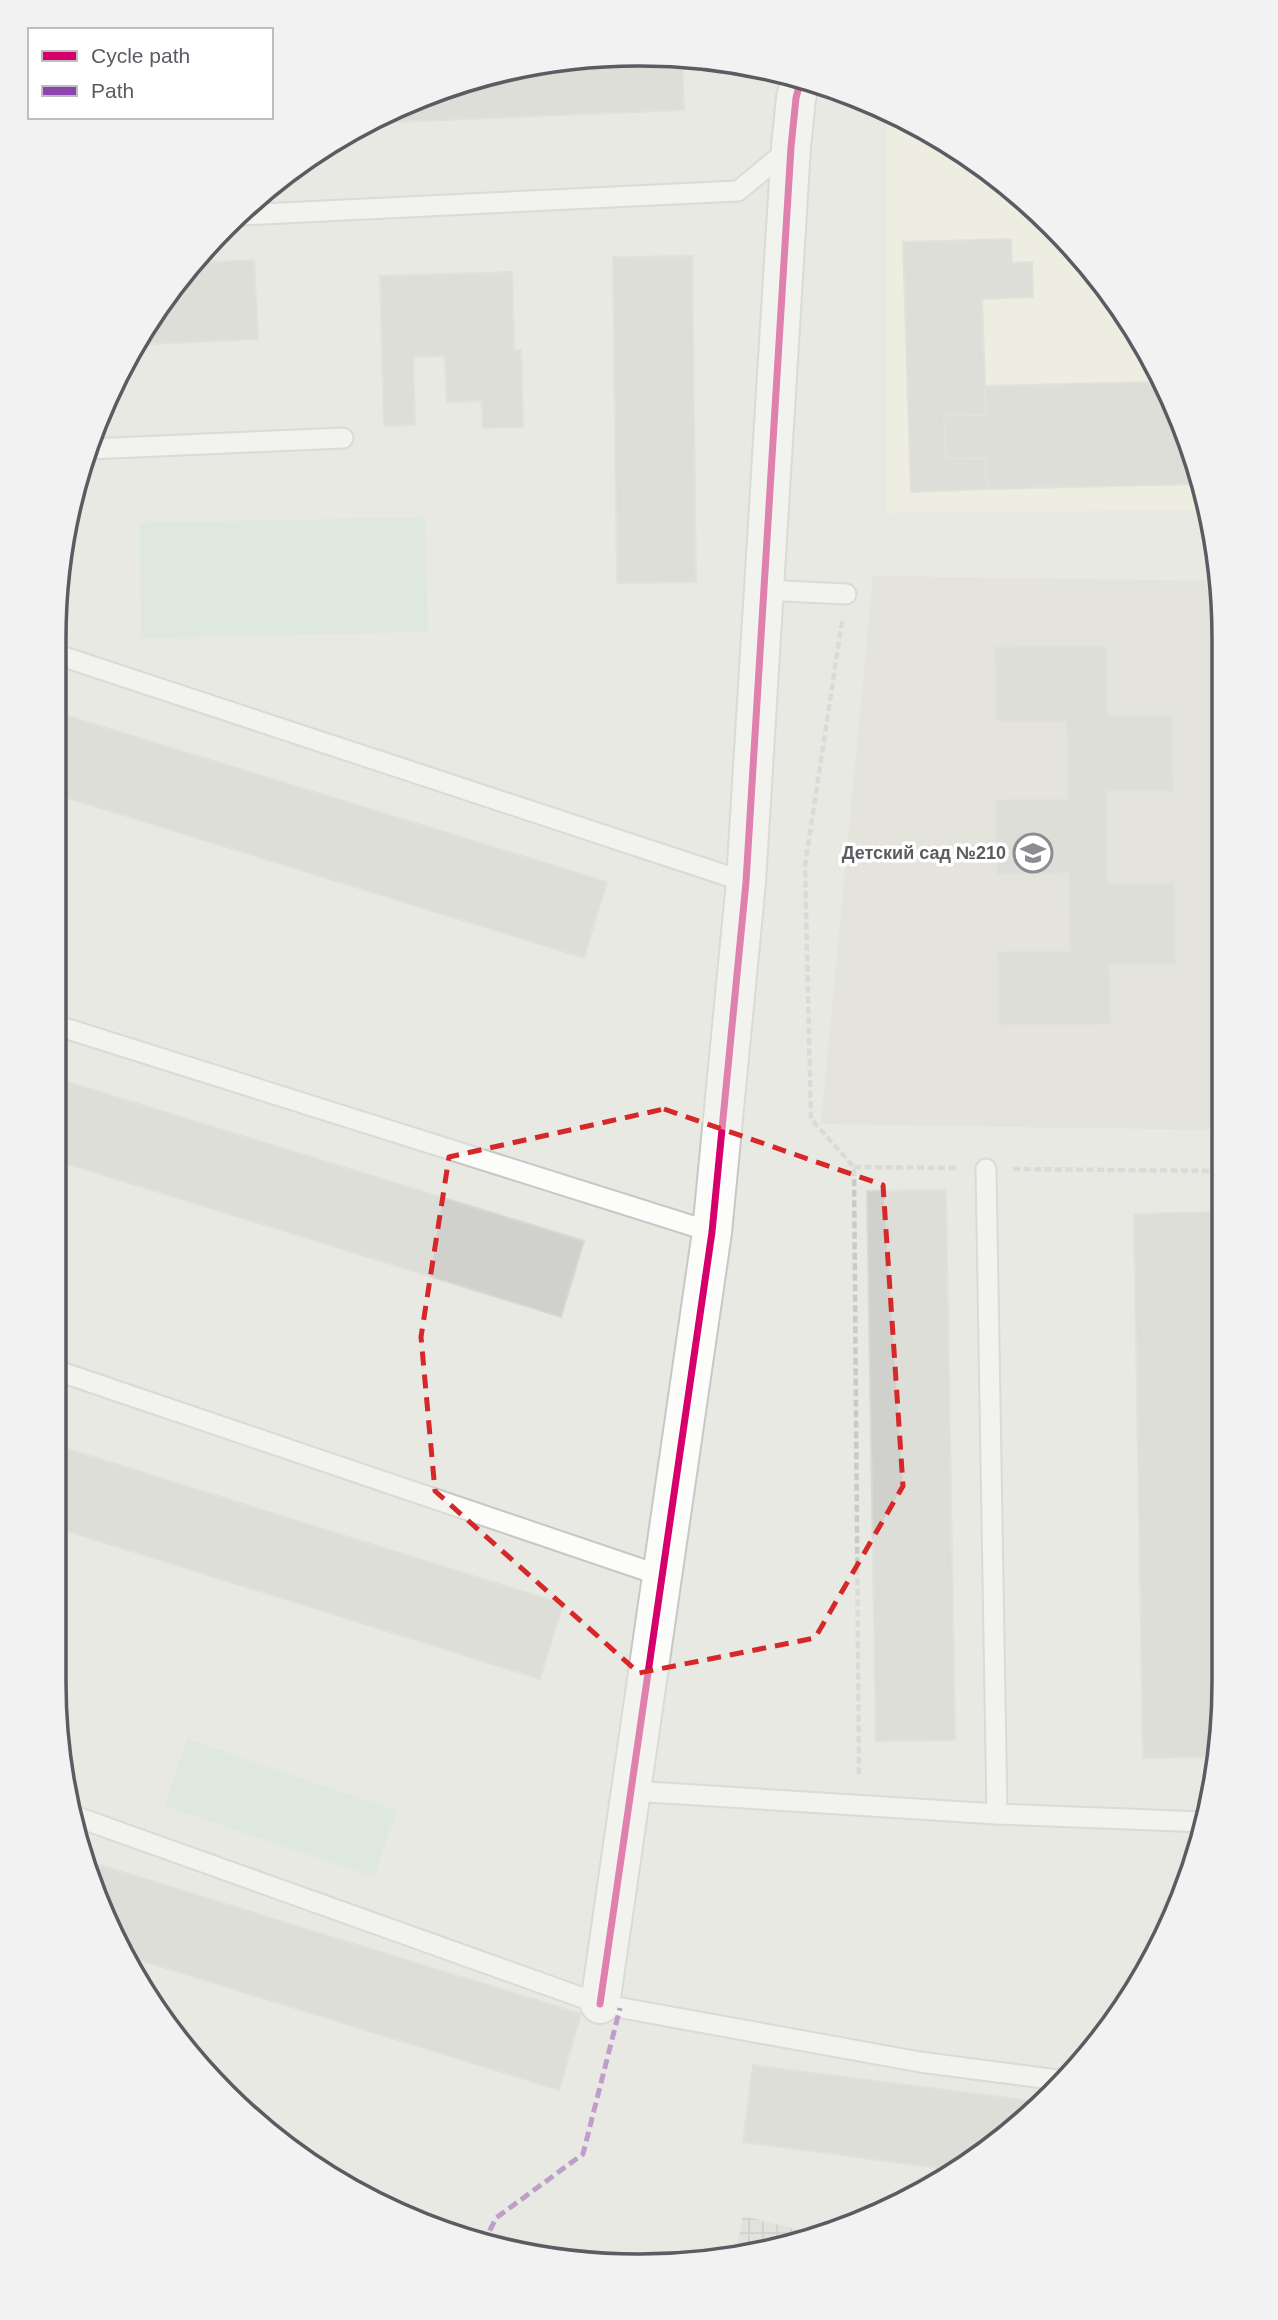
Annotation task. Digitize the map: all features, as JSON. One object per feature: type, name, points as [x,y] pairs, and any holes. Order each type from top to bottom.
[{"type":"street","points":[[600,2004],[712,1232],[747,882],[791,147],[798,89]]},
{"type":"lane","points":[[256,214],[738,191],[791,147]]},
{"type":"lane","points":[[99,449],[343,438]]},
{"type":"lane","points":[[764,590],[846,594]]},
{"type":"lane","points":[[66,658],[747,882]]},
{"type":"lane","points":[[66,1028],[712,1232]]},
{"type":"lane","points":[[985,1169],[997,1814]]},
{"type":"lane","points":[[66,1374],[662,1576]]},
{"type":"lane","points":[[632,1791],[997,1814],[1194,1822]]},
{"type":"lane","points":[[84,1819],[600,2004],[920,2062],[1050,2079]]},
{"type":"path","points":[[846,594],[805,866],[811,1119],[854,1167],[860,1805]]},
{"type":"path","points":[[854,1167],[1212,1171]]},
{"type":"highlighted area","points":[[664,1109],[883,1185],[903,1486],[815,1638],[639,1673],[435,1491],[421,1337],[449,1157]]},
{"type":"shaded area","points":[[887,124],[925,143],[988,185],[1044,234],[1093,290],[1135,353],[1168,420],[1196,510],[887,513]]},
{"type":"shaded area","name":"Детский сад №210","points":[[873,576],[1208,581],[1212,639],[1212,1130],[821,1124]]},
{"type":"shaded area","points":[[743,2216],[800,2230],[787,2234],[737,2245]]},
{"type":"green space","points":[[425,517],[428,632],[141,638],[140,523]]},
{"type":"green space","points":[[187,1739],[397,1811],[374,1877],[165,1806]]},
{"type":"building","points":[[639,66],[682,69],[684,110],[395,122],[420,110],[491,86],[564,71]]},
{"type":"building","points":[[1011,239],[1012,263],[1032,262],[1033,297],[982,299],[986,415],[944,416],[946,459],[986,458],[987,489],[911,492],[903,242]]},
{"type":"building","points":[[692,256],[696,582],[617,583],[613,257]]},
{"type":"building","points":[[254,260],[258,339],[148,344],[185,290],[209,262]]},
{"type":"building","points":[[512,272],[514,350],[521,350],[523,427],[483,428],[482,401],[447,402],[445,356],[413,357],[415,425],[384,426],[380,276]]},
{"type":"building","points":[[1150,382],[1168,420],[1190,484],[987,489],[986,458],[946,459],[944,416],[986,415],[985,386]]},
{"type":"building","points":[[1106,646],[1107,716],[1172,715],[1173,791],[1107,791],[1107,884],[1174,883],[1175,964],[1109,964],[1110,1024],[999,1025],[998,952],[1070,951],[1069,873],[997,874],[996,800],[1068,799],[1067,721],[996,721],[995,647]]},
{"type":"building","points":[[66,715],[607,882],[584,958],[66,797]]},
{"type":"building","points":[[66,1081],[584,1241],[561,1317],[66,1163]]},
{"type":"building","points":[[946,1190],[955,1740],[876,1741],[867,1191]]},
{"type":"building","points":[[1212,1212],[1212,1681],[1207,1757],[1143,1758],[1134,1214]]},
{"type":"building","points":[[66,1448],[563,1604],[540,1679],[66,1531]]},
{"type":"building","points":[[97,1864],[581,2014],[559,2090],[139,1960],[110,1900]]},
{"type":"building","points":[[753,2065],[1028,2100],[988,2135],[939,2168],[743,2142]]},
{"type":"marked path","points":[[488,2233],[496,2218],[583,2154],[620,2008]]},
{"type":"cycle path","points":[[600,2004],[712,1232],[746,882],[791,147],[798,89]]},
{"type":"place","name":"Детский сад №210","points":[[1033,853]]}]
